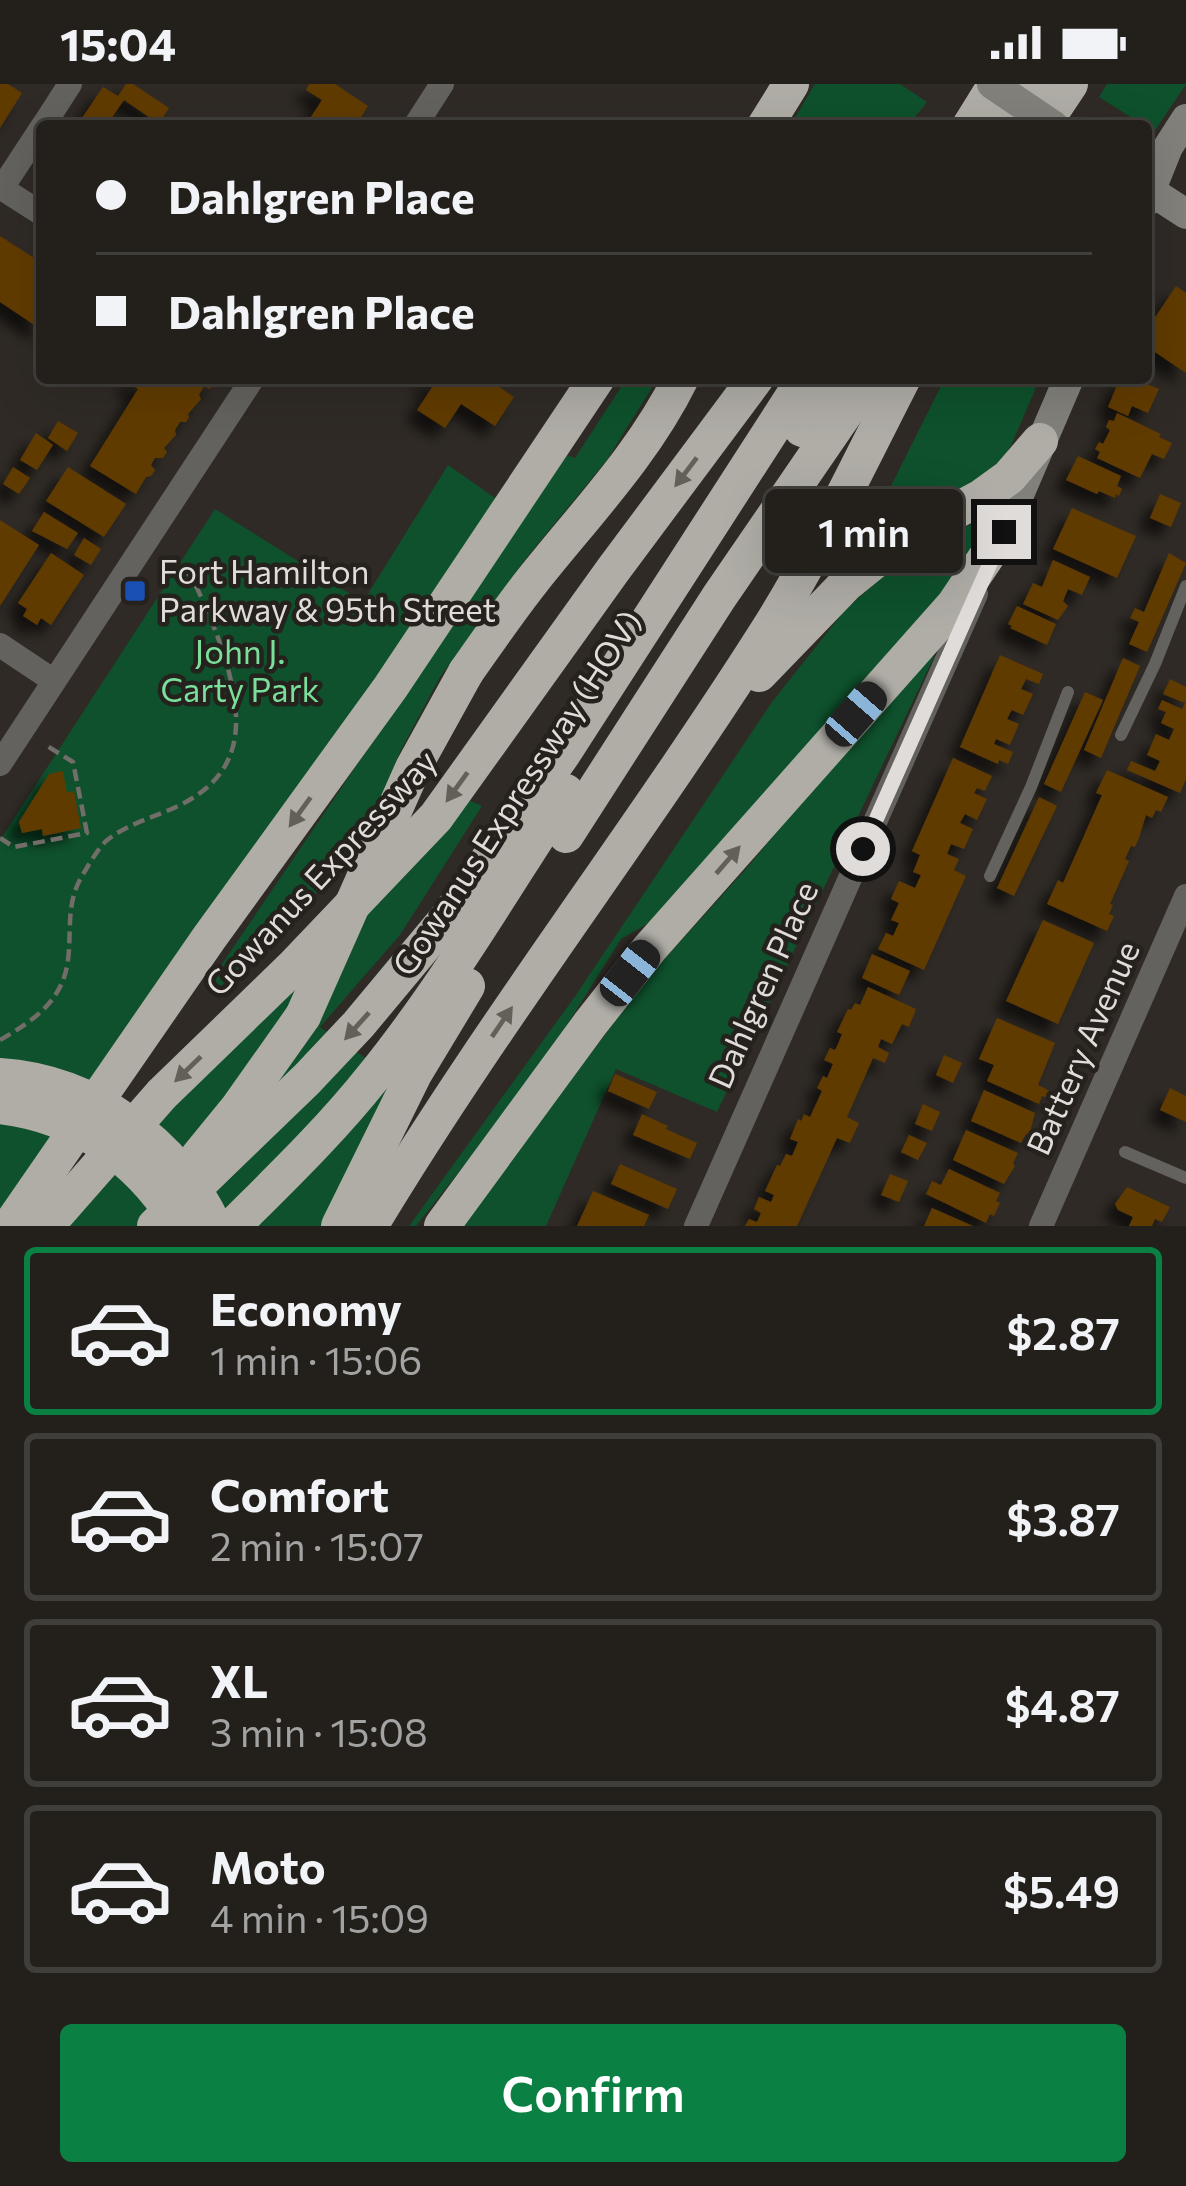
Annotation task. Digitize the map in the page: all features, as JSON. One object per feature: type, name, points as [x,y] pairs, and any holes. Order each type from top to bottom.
[{"type":"highway","points":[[768,120],[791,84]]},
{"type":"highway","points":[[973,120],[994,84]]},
{"type":"highway","points":[[1008,120],[1030,84]]},
{"type":"highway","points":[[1046,120],[1070,84]]},
{"type":"highway","points":[[10,1226],[209,938],[390,688],[592,384]]},
{"type":"highway","points":[[142,1226],[238,1108],[303,1016],[413,768],[466,672],[530,583],[622,474],[679,384]]},
{"type":"highway","name":"Gowanus Expressway","points":[[46,1226],[161,1095],[295,965],[436,817],[752,384]]},
{"type":"highway","points":[[155,1226],[372,1010],[448,917],[562,755],[802,384]]},
{"type":"highway","name":"Gowanus Expressway (HOV)","points":[[233,1226],[373,1078],[434,994],[831,384]]},
{"type":"highway","points":[[339,1226],[414,1074],[460,996],[719,597],[865,384]]},
{"type":"highway","points":[[370,1226],[767,632],[900,384]]},
{"type":"highway","points":[[674,772],[767,664],[846,584],[899,541],[1009,477],[1040,441]]},
{"type":"highway","points":[[442,1226],[650,948],[954,605],[1004,532]]},
{"type":"highway","points":[[0,1076],[63,1089],[134,1126],[178,1167],[214,1226]]},
{"type":"highway","points":[[0,1087],[60,1101],[118,1132],[170,1179],[200,1226]]},
{"type":"highway","points":[[0,1106],[39,1112],[97,1138],[143,1175],[180,1226]]},
{"type":"highway","points":[[0,1117],[38,1125],[90,1148],[134,1185],[166,1226]]},
{"type":"main road","points":[[994,84],[1045,120]]},
{"type":"main road","points":[[1152,185],[1186,118]]},
{"type":"main road","points":[[1152,196],[1186,214]]},
{"type":"main road","name":"Dahlgren Place","points":[[1004,532],[1066,384]]},
{"type":"street","points":[[46,120],[70,84]]},
{"type":"street","points":[[419,120],[442,84]]},
{"type":"street","points":[[36,135],[1,188],[36,210]]},
{"type":"street","points":[[0,764],[249,384]]},
{"type":"street","name":"Dahlgren Place","points":[[696,1226],[1004,532]]},
{"type":"street","points":[[0,645],[55,681]]},
{"type":"street","name":"Battery Avenue","points":[[1041,1226],[1186,896]]},
{"type":"lane","points":[[1120,735],[1186,586]]},
{"type":"lane","points":[[990,876],[1068,692]]},
{"type":"lane","points":[[1125,1152],[1186,1178]]},
{"type":"path","points":[[0,1040],[31,1023],[56,998],[68,963],[68,914],[80,878],[104,843],[184,803],[217,778],[237,743],[237,707],[223,651],[191,574],[144,544]]},
{"type":"path","points":[[22,730],[73,762],[87,833]]},
{"type":"path","points":[[0,838],[14,847],[87,833],[104,843]]},
{"type":"green space","points":[[815,84],[900,84],[927,102],[913,120],[794,120]]},
{"type":"green space","points":[[1107,84],[1186,84],[1154,132],[1152,120],[1135,120],[1099,97]]},
{"type":"green space","points":[[623,384],[654,384],[607,460],[527,557],[440,677],[401,750],[357,854],[216,991],[207,986],[567,455],[575,458]]},
{"type":"green space","points":[[942,384],[1037,384],[1011,446],[987,481],[857,554]]},
{"type":"green space","name":"John J. Carty Park","points":[[448,465],[498,500],[0,1223],[0,840],[215,509],[363,602]]},
{"type":"green space","points":[[1001,509],[959,581],[666,913],[621,939],[562,1033],[477,1149],[416,1226],[409,1226],[576,995],[772,702],[845,610],[900,561]]},
{"type":"green space","points":[[935,655],[717,1112],[616,1069],[546,1226],[457,1226],[659,965],[746,869],[906,676]]},
{"type":"green space","points":[[466,799],[482,806],[400,935],[320,1027],[397,1073],[355,1226],[59,1226]]},
{"type":"building","points":[[0,84],[22,93],[0,128]]},
{"type":"building","points":[[126,84],[133,84],[169,108],[162,120],[153,120],[124,100],[110,120],[82,118],[103,87],[118,96]]},
{"type":"building","points":[[309,84],[335,84],[368,106],[359,120],[309,120],[322,100],[306,90]]},
{"type":"building","points":[[0,236],[36,259],[36,326],[0,302]]},
{"type":"building","points":[[1176,286],[1186,293],[1186,373],[1152,350],[1152,322]]},
{"type":"building","points":[[130,384],[213,384],[210,389],[204,386],[201,399],[186,422],[180,422],[163,458],[155,458],[151,465],[155,470],[136,494],[90,466],[138,389]]},
{"type":"building","points":[[430,384],[495,384],[514,397],[495,426],[461,404],[445,428],[417,410]]},
{"type":"building","points":[[1118,384],[1159,389],[1148,413],[1132,406],[1128,416],[1108,407]]},
{"type":"building","points":[[1117,413],[1172,443],[1164,459],[1152,454],[1140,478],[1097,458],[1100,452],[1095,449],[1099,442],[1103,444],[1109,420],[1114,421]]},
{"type":"building","points":[[58,421],[78,433],[67,451],[48,438]]},
{"type":"building","points":[[36,433],[53,445],[37,470],[20,460]]},
{"type":"building","points":[[1078,456],[1121,476],[1119,496],[1097,494],[1066,480]]},
{"type":"building","points":[[13,467],[30,478],[19,494],[3,484]]},
{"type":"building","points":[[68,467],[126,504],[104,537],[46,501]]},
{"type":"building","points":[[1160,494],[1181,503],[1171,527],[1150,518]]},
{"type":"building","points":[[1072,508],[1136,536],[1117,578],[1053,549]]},
{"type":"building","points":[[44,512],[78,533],[67,549],[32,531]]},
{"type":"building","points":[[0,520],[39,545],[0,606]]},
{"type":"building","points":[[84,538],[101,549],[91,565],[74,555]]},
{"type":"building","points":[[51,553],[84,575],[51,625],[41,618],[37,625],[23,616],[27,609],[18,603]]},
{"type":"building","points":[[1169,553],[1186,563],[1147,652],[1129,644],[1139,622],[1130,618],[1135,608],[1144,612]]},
{"type":"building","points":[[1053,560],[1090,577],[1082,595],[1068,589],[1063,601],[1068,606],[1058,620],[1023,604],[1033,583],[1042,587]]},
{"type":"building","points":[[1017,606],[1056,624],[1047,645],[1010,628]]},
{"type":"building","points":[[1000,655],[1043,674],[1039,684],[1026,679],[1021,689],[1033,694],[1023,715],[1012,710],[1007,719],[1019,724],[1010,745],[996,739],[994,744],[1013,752],[1008,764],[960,747]]},
{"type":"building","points":[[1123,658],[1140,666],[1101,758],[1084,750]]},
{"type":"building","points":[[1170,679],[1186,687],[1186,779],[1180,793],[1127,770],[1131,761],[1155,771],[1160,761],[1147,755],[1156,734],[1169,740],[1174,729],[1161,723],[1166,712],[1158,709],[1162,700],[1182,709],[1185,703],[1163,694]]},
{"type":"building","points":[[1085,692],[1103,700],[1061,792],[1044,784]]},
{"type":"building","points":[[953,758],[992,776],[985,791],[977,788],[974,793],[987,799],[977,820],[965,814],[960,823],[973,829],[964,849],[951,844],[947,854],[959,859],[954,870],[966,876],[924,970],[878,949],[886,933],[893,936],[899,923],[891,920],[899,903],[891,899],[899,881],[915,888],[921,875],[913,872],[920,855],[912,851]]},
{"type":"building","points":[[1107,770],[1168,797],[1161,812],[1156,810],[1152,818],[1146,815],[1135,847],[1131,846],[1125,859],[1129,861],[1110,904],[1109,914],[1114,916],[1107,931],[1047,904],[1058,880],[1063,883],[1102,795],[1096,793]]},
{"type":"building","points":[[63,771],[67,793],[74,791],[81,828],[43,836],[42,829],[22,833],[19,822],[49,774]]},
{"type":"building","points":[[1039,797],[1057,806],[1014,896],[997,888]]},
{"type":"building","points":[[1043,920],[1094,943],[1058,1024],[1006,1001]]},
{"type":"building","points":[[872,954],[910,971],[899,995],[862,978]]},
{"type":"building","points":[[868,987],[916,1009],[909,1027],[902,1024],[892,1044],[881,1039],[878,1047],[889,1053],[885,1063],[873,1058],[847,1117],[859,1123],[850,1143],[837,1138],[797,1226],[745,1226],[749,1219],[757,1222],[761,1213],[754,1209],[759,1197],[771,1202],[774,1195],[765,1191],[777,1165],[786,1154],[792,1156],[798,1142],[790,1139],[798,1119],[804,1114],[810,1117],[822,1091],[817,1088],[833,1064],[824,1060],[838,1044],[842,1034],[837,1032],[848,1009],[860,1005]]},
{"type":"building","points":[[997,1018],[1055,1043],[1038,1085],[1050,1091],[1039,1104],[987,1081],[994,1065],[979,1059]]},
{"type":"building","points":[[944,1055],[962,1063],[953,1083],[936,1075]]},
{"type":"building","points":[[615,1074],[657,1092],[649,1109],[608,1091]]},
{"type":"building","points":[[1170,1088],[1186,1096],[1186,1122],[1160,1110]]},
{"type":"building","points":[[984,1090],[1035,1113],[1029,1136],[1021,1143],[971,1121]]},
{"type":"building","points":[[923,1104],[940,1112],[932,1131],[915,1124]]},
{"type":"building","points":[[642,1114],[697,1143],[690,1159],[633,1135]]},
{"type":"building","points":[[966,1130],[1018,1153],[1004,1184],[953,1160]]},
{"type":"building","points":[[909,1135],[927,1143],[918,1160],[901,1152]]},
{"type":"building","points":[[620,1164],[677,1189],[668,1209],[611,1184]]},
{"type":"building","points":[[949,1169],[1000,1193],[994,1216],[990,1214],[986,1223],[926,1194],[932,1181],[941,1185]]},
{"type":"building","points":[[890,1174],[908,1181],[899,1202],[881,1195]]},
{"type":"building","points":[[1127,1187],[1170,1207],[1162,1222],[1155,1219],[1152,1226],[1129,1226],[1133,1217],[1115,1204]]},
{"type":"building","points":[[593,1191],[649,1215],[644,1226],[577,1226]]},
{"type":"building","points":[[932,1208],[973,1226],[924,1226]]},
{"type":"place","name":"Fort Hamilton Parkway & 95th Street","points":[[135,591]]},
{"type":"route","points":[[863,849],[1004,532]]}]
